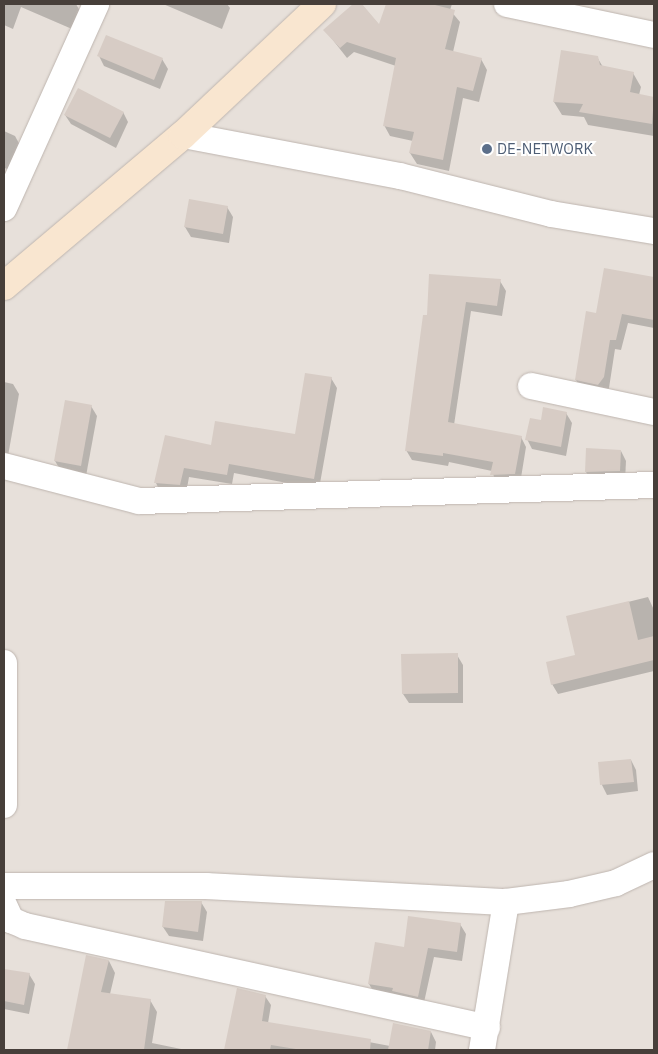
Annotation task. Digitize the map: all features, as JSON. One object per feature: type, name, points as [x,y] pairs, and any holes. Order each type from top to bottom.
[{"type":"street","points":[[4,208],[96,4]]},
{"type":"street","points":[[4,286],[183,135],[322,4]]},
{"type":"street","points":[[507,4],[654,36]]},
{"type":"street","points":[[183,135],[400,176],[551,214],[654,231]]},
{"type":"street","points":[[531,386],[654,412]]},
{"type":"street","points":[[4,466],[139,501],[654,485]]},
{"type":"street","points":[[4,664],[4,805]]},
{"type":"street","points":[[4,886],[206,886],[506,902],[569,894],[616,883],[654,865]]},
{"type":"street","points":[[4,905],[11,920],[24,926],[484,1039],[506,902]]},
{"type":"shaded area","points":[[4,4],[654,4],[654,1050],[4,1050]]},
{"type":"building","points":[[353,4],[362,4],[379,24],[386,4],[431,4],[455,10],[445,49],[482,58],[473,91],[457,87],[443,160],[409,153],[414,132],[383,126],[396,58],[347,42],[340,48],[323,30]]},
{"type":"building","points":[[106,35],[163,58],[154,80],[97,56]]},
{"type":"building","points":[[561,50],[598,56],[600,65],[634,72],[630,92],[654,97],[652,124],[579,112],[583,104],[553,102]]},
{"type":"building","points":[[78,88],[124,112],[110,138],[64,115]]},
{"type":"building","points":[[189,199],[228,206],[223,234],[184,227]]},
{"type":"building","points":[[604,268],[654,277],[654,320],[622,314],[616,340],[610,340],[604,377],[598,385],[575,380],[586,311],[596,313]]},
{"type":"building","points":[[429,274],[501,279],[497,306],[466,302],[448,422],[522,436],[515,474],[490,475],[493,462],[443,453],[443,456],[405,451],[423,315],[427,315]]},
{"type":"building","points":[[305,373],[332,377],[314,479],[229,464],[227,475],[184,468],[180,485],[154,483],[165,435],[211,445],[215,421],[295,434]]},
{"type":"building","points":[[65,400],[92,405],[81,466],[54,461]]},
{"type":"building","points":[[543,407],[567,412],[561,447],[525,440],[530,418],[541,420]]},
{"type":"building","points":[[586,448],[621,450],[620,471],[585,472]]},
{"type":"building","points":[[629,601],[638,640],[654,636],[654,660],[551,685],[546,662],[575,655],[566,616]]},
{"type":"building","points":[[458,653],[458,693],[402,694],[401,654]]},
{"type":"building","points":[[631,759],[634,782],[600,785],[598,762]]},
{"type":"building","points":[[165,901],[202,901],[198,932],[162,927]]},
{"type":"building","points":[[408,916],[461,923],[457,952],[428,948],[418,997],[392,991],[393,988],[368,984],[375,942],[404,947]]},
{"type":"building","points":[[86,955],[109,960],[101,992],[151,999],[144,1050],[67,1050]]},
{"type":"building","points":[[4,969],[30,973],[24,1005],[4,1001]]},
{"type":"building","points":[[237,988],[266,995],[262,1021],[371,1039],[370,1050],[302,1050],[271,1045],[270,1050],[224,1050]]},
{"type":"building","points":[[393,1023],[431,1031],[428,1050],[388,1050]]},
{"type":"place","name":"DE-NETWORK","points":[[487,149]]}]
